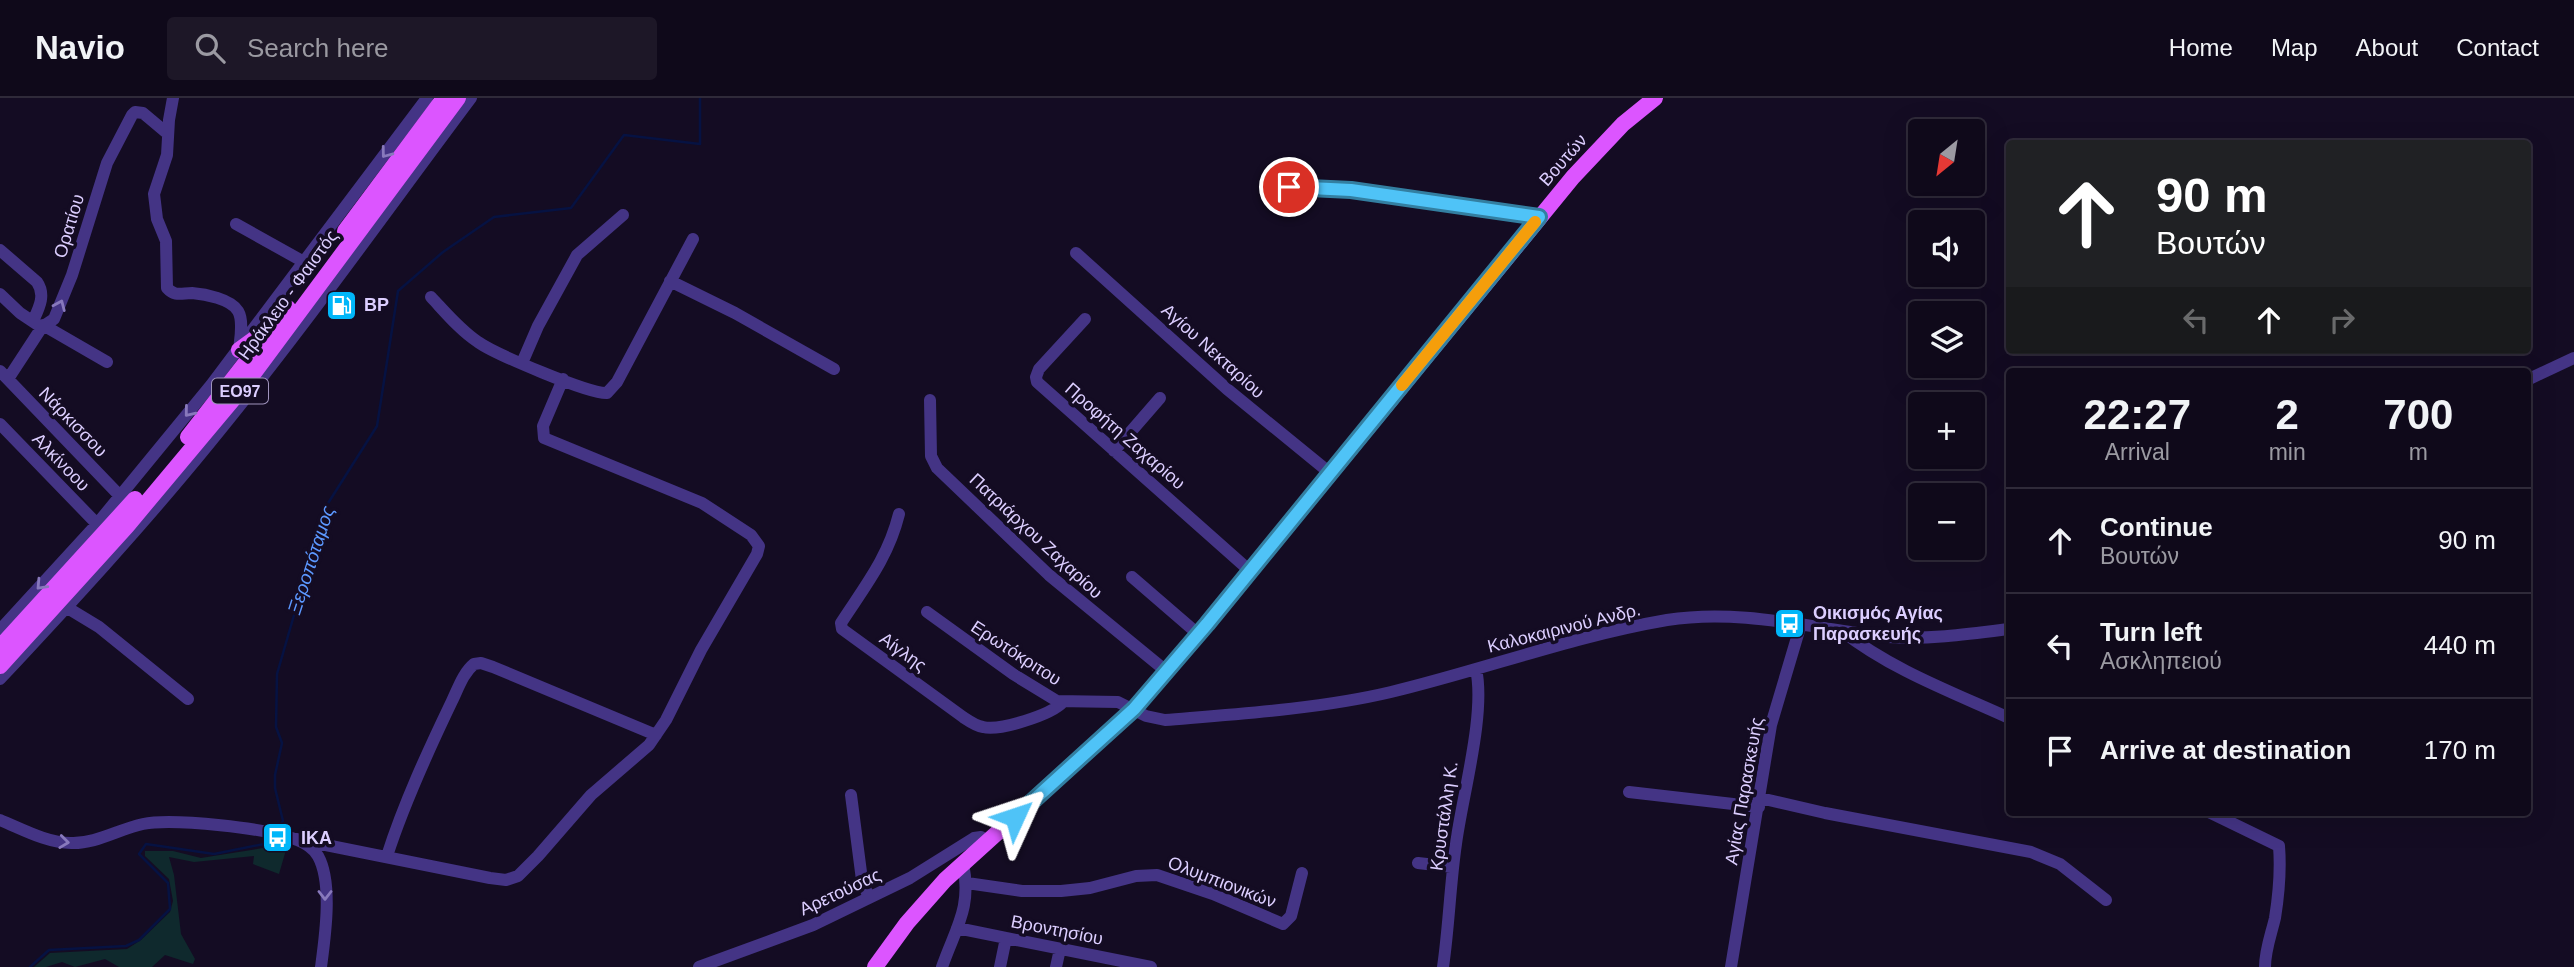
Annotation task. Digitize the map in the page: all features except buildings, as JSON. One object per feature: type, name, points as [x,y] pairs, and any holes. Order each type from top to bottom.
[{"type":"main road","name":"Ηράκλειο - Φαιστός","points":[[0,666],[127,526],[246,385],[269,354],[283,323],[444,98]]},
{"type":"main road","name":"Ηράκλειο - Φαιστός","points":[[0,647],[134,501],[283,323],[458,98]]},
{"type":"main road","name":"Βουτών","points":[[874,967],[920,907],[963,863],[1134,709],[1539,217],[1598,149],[1655,98]]},
{"type":"main road","points":[[239,350],[283,323],[307,319]]},
{"type":"main road","points":[[251,391],[269,354]]},
{"type":"main road","points":[[0,637],[22,624]]},
{"type":"street","points":[[173,98],[167,155],[154,194],[157,219],[166,241],[167,288],[176,294],[196,293],[234,307],[239,312],[239,350]]},
{"type":"street","points":[[0,630],[97,524],[239,350],[427,98]]},
{"type":"street","points":[[0,679],[155,508],[251,391],[471,98]]},
{"type":"street","name":"Ορατίου","points":[[4,375],[39,325],[55,316],[72,275],[111,153],[132,115],[135,112],[143,113],[168,134]]},
{"type":"street","points":[[1289,187],[1351,190],[1539,217]]},
{"type":"street","points":[[522,363],[538,326],[578,255],[623,215]]},
{"type":"street","points":[[236,224],[304,262]]},
{"type":"street","points":[[431,297],[474,340],[522,363],[602,393],[612,390],[693,239]]},
{"type":"street","points":[[0,250],[41,288],[39,325]]},
{"type":"street","name":"Αγίου Νεκταρίου","points":[[1076,253],[1227,388],[1330,473]]},
{"type":"street","points":[[670,281],[834,369]]},
{"type":"street","points":[[0,294],[39,325],[107,362]]},
{"type":"street","name":"Προφήτη Ζαχαρίου","points":[[1085,319],[1039,369],[1036,379],[1250,571]]},
{"type":"street","points":[[2531,378],[2574,358]]},
{"type":"street","name":"Νάρκισσου","points":[[4,375],[120,496]]},
{"type":"street","points":[[0,820],[45,838],[67,843],[87,841],[154,823],[239,828],[490,878],[515,878],[538,856],[591,795],[638,756],[656,735],[701,650],[755,559],[759,546],[751,535],[709,506],[544,438],[543,426],[563,379]]},
{"type":"street","points":[[1114,451],[1160,398]]},
{"type":"street","name":"Πατριάρχου Ζαχαρίου","points":[[930,400],[931,456],[937,468],[1049,575],[1166,671]]},
{"type":"street","name":"Αλκίνοου","points":[[0,424],[97,524]]},
{"type":"street","name":"Αίγλης","points":[[899,514],[884,557],[841,623],[842,629],[963,717],[981,726],[990,727],[1025,720],[1050,711],[1063,702]]},
{"type":"street","points":[[1132,577],[1198,634]]},
{"type":"street","points":[[66,607],[99,627],[188,699]]},
{"type":"street","name":"Ερωτόκριτου","points":[[927,612],[1031,687],[1063,702],[1118,702],[1134,709]]},
{"type":"street","name":"Καλοκαιρινού Ανδρ.","points":[[1134,709],[1153,718],[1165,720],[1247,712],[1388,692],[1667,620],[1739,617],[1889,637],[2006,629]]},
{"type":"street","name":"Αγίας Παρασκευής","points":[[1731,967],[1771,725],[1801,624]]},
{"type":"street","points":[[1839,629],[1866,650],[1900,668],[2006,717]]},
{"type":"street","points":[[387,856],[407,801],[466,674],[474,664],[493,667],[656,735]]},
{"type":"street","name":"Κρυστάλλη Κ.","points":[[1443,967],[1453,867],[1479,690],[1476,670]]},
{"type":"street","points":[[1629,792],[1759,802],[2031,852],[2060,864],[2106,900]]},
{"type":"street","points":[[850,795],[862,880],[869,898]]},
{"type":"street","points":[[2217,816],[2279,846],[2281,877],[2265,954],[2265,967]]},
{"type":"street","name":"Αρετούσας","points":[[699,967],[785,936],[869,898],[910,878],[974,838],[981,837],[988,841]]},
{"type":"street","points":[[296,839],[313,850],[324,874],[326,893],[321,967]]},
{"type":"street","points":[[942,967],[966,901],[967,883],[963,863]]},
{"type":"street","points":[[1418,863],[1453,867]]},
{"type":"street","name":"Ολυμπιονικών","points":[[967,883],[1022,891],[1061,891],[1090,888],[1136,876],[1157,875],[1213,894],[1283,924],[1291,916],[1302,873]]},
{"type":"street","name":"Βροντησίου","points":[[957,928],[1114,963],[1151,967]]},
{"type":"street","points":[[1000,967],[1006,938]]},
{"type":"street","points":[[1056,967],[1060,949]]},
{"type":"green space","points":[[274,838],[288,843],[279,874],[253,864],[254,856],[194,862],[169,857],[174,875],[181,934],[195,959],[193,964],[165,955],[152,967],[119,967],[105,959],[75,967],[62,962],[46,967],[34,967],[50,953],[127,949],[141,940],[170,912],[173,901],[169,879],[145,856],[145,851],[173,851],[201,858],[263,848]]},
{"type":"waterway","name":"Ξεροπόταμος","points":[[277,828],[283,821],[275,788],[282,743],[276,727],[277,674],[325,508],[377,426],[398,291],[443,252],[494,217],[571,208],[624,135],[700,144],[700,98]]},
{"type":"waterway","name":"Ξεροπόταμος","points":[[30,967],[49,950],[126,946],[139,940],[170,909],[168,883],[139,854],[146,844],[214,854],[264,844],[270,836]]},
{"type":"slow traffic","points":[[1402,385],[1535,222]]},
{"type":"place","name":"BP","points":[[341,305]]},
{"type":"place","name":"Οικισμός Αγίας Παρασκευής","points":[[1790,623]]},
{"type":"place","name":"IKA","points":[[278,838]]},
{"type":"route","points":[[1015,817],[1134,709],[1207,624],[1539,217],[1351,190],[1289,187]]}]
